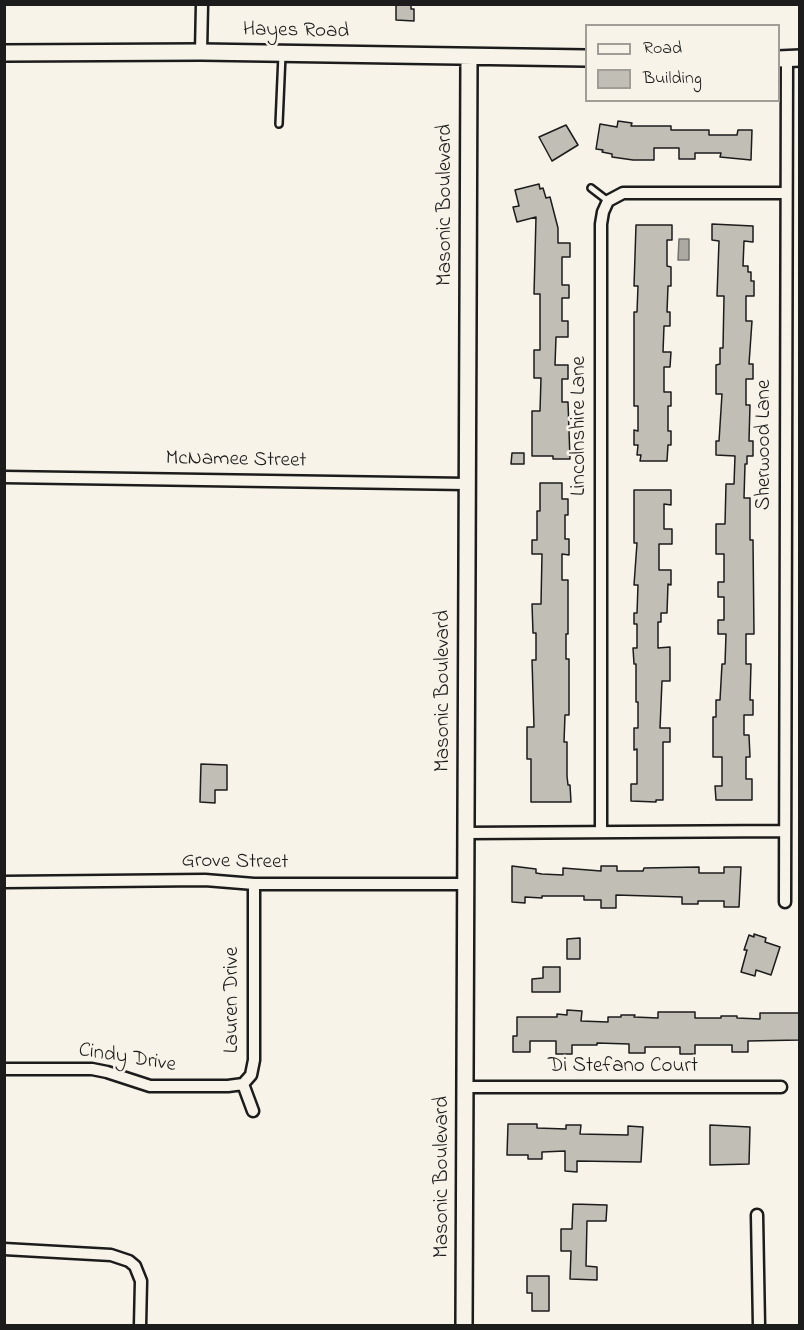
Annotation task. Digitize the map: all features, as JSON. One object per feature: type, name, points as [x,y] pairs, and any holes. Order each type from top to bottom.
[{"type":"street","points":[[201,52],[202,4]]},
{"type":"street","name":"Hayes Road","points":[[4,53],[201,52],[585,58]]},
{"type":"street","name":"Masonic Boulevard","points":[[464,1326],[469,57]]},
{"type":"street","name":"Sherwood Lane","points":[[785,902],[788,59]]},
{"type":"street","points":[[608,201],[623,193],[786,193]]},
{"type":"street","name":"Lincolnshire Lane","points":[[601,832],[601,224],[608,201]]},
{"type":"street","name":"McNamee Street","points":[[4,477],[468,484]]},
{"type":"street","points":[[466,833],[785,831]]},
{"type":"street","name":"Grove Street","points":[[4,882],[205,880],[254,884],[465,884]]},
{"type":"street","name":"Lauren Drive","points":[[253,1111],[243,1084],[251,1075],[254,1060],[254,884]]},
{"type":"street","name":"Cindy Drive","points":[[4,1069],[93,1069],[150,1086],[243,1084]]},
{"type":"street","name":"Di Stefano Court","points":[[465,1087],[781,1087]]},
{"type":"street","points":[[758,1215],[759,1326]]},
{"type":"street","points":[[4,1249],[122,1257],[135,1266],[141,1281],[140,1326]]},
{"type":"lane","points":[[279,124],[282,53]]},
{"type":"lane","points":[[591,188],[608,201]]},
{"type":"shaded area","points":[[679,239],[689,239],[689,260],[678,260]]},
{"type":"building","points":[[396,4],[411,4],[411,9],[414,9],[414,21],[396,20]]},
{"type":"building","points":[[618,121],[632,123],[631,126],[671,126],[671,130],[709,130],[709,135],[737,135],[738,130],[752,130],[751,160],[720,157],[721,153],[695,153],[695,159],[679,159],[679,148],[654,148],[654,160],[612,157],[612,154],[596,149],[600,124],[617,127]]},
{"type":"building","points":[[566,125],[578,145],[552,161],[539,137]]},
{"type":"building","points":[[539,184],[546,198],[550,197],[558,228],[558,243],[570,243],[570,257],[562,257],[562,285],[569,285],[569,298],[562,298],[562,321],[568,321],[568,337],[556,337],[555,365],[568,365],[568,379],[562,379],[562,402],[568,402],[570,459],[532,456],[532,411],[540,411],[541,378],[534,378],[534,350],[540,350],[540,294],[534,294],[536,217],[517,222],[513,207],[519,206],[515,190]]},
{"type":"building","points":[[712,224],[753,226],[753,242],[744,241],[743,266],[748,266],[751,281],[754,281],[754,296],[746,296],[746,321],[752,321],[749,364],[753,364],[753,379],[746,379],[746,405],[750,405],[749,441],[753,441],[753,456],[747,456],[747,464],[745,464],[744,498],[750,498],[750,540],[753,540],[754,634],[746,634],[746,664],[751,664],[750,700],[753,700],[753,715],[744,715],[744,735],[749,735],[750,757],[746,757],[746,779],[752,779],[752,800],[716,800],[715,786],[722,786],[722,757],[713,757],[713,717],[716,717],[716,700],[720,700],[726,634],[718,634],[718,620],[724,620],[724,597],[718,597],[718,582],[724,582],[724,554],[716,554],[716,524],[725,524],[726,484],[734,484],[735,456],[716,455],[722,394],[716,394],[716,365],[720,364],[720,348],[723,348],[724,296],[717,296],[719,241],[712,240]]},
{"type":"building","points":[[636,225],[672,225],[672,240],[667,240],[667,266],[671,267],[667,312],[670,312],[670,326],[664,326],[663,352],[671,352],[670,367],[664,367],[664,392],[671,392],[671,406],[668,406],[668,431],[671,431],[671,445],[668,445],[667,461],[640,461],[641,455],[637,455],[638,445],[634,445],[634,430],[638,431],[638,406],[634,406],[634,312],[637,312],[638,286],[634,286]]},
{"type":"building","points":[[512,453],[524,453],[524,464],[511,464]]},
{"type":"building","points":[[540,483],[562,483],[562,499],[568,499],[565,539],[569,539],[569,555],[562,554],[562,580],[568,580],[566,659],[569,659],[569,715],[565,715],[564,742],[567,742],[567,776],[571,802],[531,802],[531,759],[527,759],[527,727],[534,727],[532,660],[536,660],[536,633],[533,633],[532,604],[541,604],[542,554],[532,554],[532,540],[537,540]]},
{"type":"building","points":[[634,490],[671,490],[671,505],[664,504],[664,529],[672,529],[672,544],[659,544],[659,570],[671,570],[671,585],[668,584],[667,613],[661,613],[661,622],[658,622],[658,648],[670,647],[670,681],[662,681],[660,728],[670,728],[670,742],[663,742],[663,800],[656,800],[656,802],[631,801],[631,784],[637,784],[637,749],[634,750],[634,728],[638,728],[636,664],[634,664],[633,648],[637,648],[637,624],[634,624],[634,613],[637,613],[638,585],[634,585],[637,543],[634,543]]},
{"type":"building","points":[[201,764],[227,765],[227,790],[215,790],[215,803],[200,802]]},
{"type":"building","points":[[512,866],[536,869],[536,873],[563,875],[563,868],[601,871],[601,866],[617,866],[617,871],[699,867],[699,873],[724,873],[724,867],[741,867],[739,907],[724,907],[724,901],[698,901],[698,904],[682,904],[682,897],[616,895],[616,908],[601,908],[601,900],[584,900],[584,896],[525,897],[525,903],[512,902]]},
{"type":"building","points":[[754,934],[766,938],[765,942],[780,947],[771,975],[756,970],[755,976],[741,972],[749,935],[754,937]]},
{"type":"building","points":[[580,938],[580,959],[567,959],[567,939]]},
{"type":"building","points":[[543,967],[560,967],[560,992],[532,992],[532,979],[543,978]]},
{"type":"building","points":[[567,1010],[582,1011],[581,1021],[608,1022],[608,1017],[621,1017],[621,1015],[658,1018],[658,1012],[695,1012],[695,1018],[737,1016],[737,1018],[760,1019],[760,1013],[800,1013],[800,1040],[748,1041],[748,1052],[732,1052],[732,1045],[695,1045],[695,1054],[680,1054],[680,1047],[645,1047],[645,1053],[629,1053],[629,1044],[597,1043],[597,1045],[572,1045],[572,1054],[556,1054],[556,1041],[530,1041],[530,1052],[513,1052],[513,1036],[517,1036],[517,1017],[557,1017],[557,1014],[567,1015]]},
{"type":"building","points":[[508,1124],[537,1124],[537,1128],[566,1129],[566,1125],[581,1125],[580,1134],[628,1135],[628,1126],[643,1127],[641,1162],[577,1161],[577,1172],[565,1171],[565,1151],[542,1152],[542,1159],[528,1159],[528,1155],[507,1155]]},
{"type":"building","points":[[710,1125],[750,1127],[749,1164],[710,1165]]},
{"type":"building","points":[[573,1204],[607,1205],[606,1221],[587,1221],[586,1266],[597,1267],[597,1280],[570,1279],[571,1251],[561,1251],[561,1229],[572,1229]]},
{"type":"building","points":[[527,1276],[549,1276],[549,1311],[532,1311],[532,1293],[527,1293]]}]
